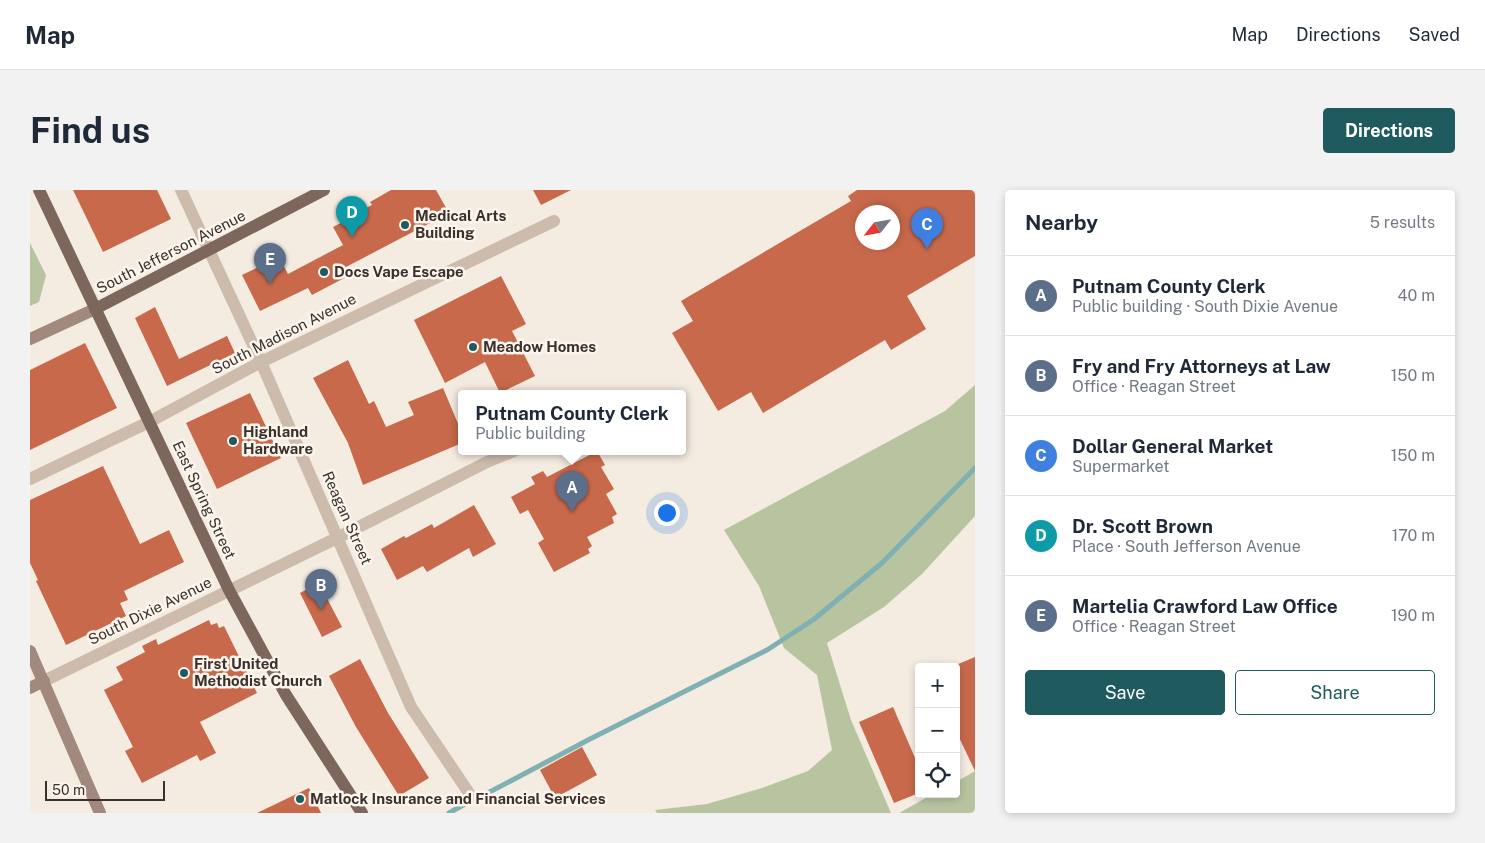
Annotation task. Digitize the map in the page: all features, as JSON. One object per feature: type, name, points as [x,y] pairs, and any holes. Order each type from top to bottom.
[{"type":"main road","name":"East Spring Street","points":[[38,190],[229,590],[286,695],[362,813]]},
{"type":"main road","name":"South Jefferson Avenue","points":[[96,308],[324,190]]},
{"type":"street","name":"Reagan Street","points":[[181,190],[262,362],[411,707],[471,796]]},
{"type":"street","name":"South Madison Avenue","points":[[30,479],[149,422],[262,362],[554,221]]},
{"type":"street","name":"South Jefferson Avenue","points":[[30,340],[96,308]]},
{"type":"street","name":"South Dixie Avenue","points":[[44,682],[504,455]]},
{"type":"street","points":[[30,651],[100,813]]},
{"type":"street","points":[[30,688],[44,682]]},
{"type":"green space","points":[[30,243],[46,275],[39,302],[30,306]]},
{"type":"green space","points":[[975,385],[975,516],[922,574],[884,607],[827,643],[851,720],[891,813],[657,813],[655,810],[707,804],[762,788],[808,771],[832,750],[817,675],[784,648],[759,586],[724,530],[945,411]]},
{"type":"green space","points":[[975,771],[975,813],[899,813],[926,798],[960,798],[960,780]]},
{"type":"building","points":[[73,190],[157,190],[171,219],[103,252]]},
{"type":"building","points":[[391,190],[436,190],[449,213],[346,267],[350,275],[312,295],[308,288],[260,311],[242,275],[279,257],[288,274],[343,245],[333,227],[372,205],[370,202]]},
{"type":"building","points":[[533,190],[571,190],[541,205]]},
{"type":"building","points":[[857,190],[975,190],[975,256],[907,296],[926,329],[891,350],[885,340],[763,413],[751,392],[718,411],[672,333],[693,321],[681,301],[851,201],[848,196]]},
{"type":"building","name":"Meadow Homes","points":[[501,276],[526,324],[512,331],[535,376],[506,390],[499,390],[485,362],[445,383],[414,320]]},
{"type":"building","points":[[155,307],[179,359],[227,336],[235,353],[167,386],[135,318]]},
{"type":"building","points":[[85,343],[117,408],[30,450],[30,370]]},
{"type":"building","points":[[348,360],[369,404],[374,401],[386,427],[414,415],[408,402],[443,388],[458,424],[458,445],[363,485],[348,443],[313,378]]},
{"type":"building","name":"Highland Hardware","points":[[250,393],[281,458],[217,489],[186,423]]},
{"type":"building","points":[[589,455],[599,455],[605,465],[601,467],[614,489],[606,494],[617,514],[612,517],[614,523],[587,537],[592,546],[588,549],[590,553],[554,572],[538,543],[544,539],[528,510],[520,514],[511,497],[535,484],[531,477],[543,471],[547,477]]},
{"type":"building","points":[[103,466],[140,544],[169,530],[184,562],[124,591],[128,600],[120,603],[126,616],[66,645],[36,581],[38,580],[30,563],[30,500]]},
{"type":"building","points":[[474,505],[496,544],[473,557],[469,548],[427,572],[423,566],[397,580],[381,549],[404,536],[406,538],[432,524],[434,528]]},
{"type":"building","points":[[319,583],[342,627],[322,637],[300,593]]},
{"type":"building","name":"First United Methodist Church","points":[[209,620],[211,625],[217,623],[219,628],[224,626],[257,693],[200,722],[216,753],[200,761],[197,755],[142,783],[125,751],[133,747],[104,690],[123,680],[116,667],[145,652],[142,646],[156,639],[158,645]]},
{"type":"building","points":[[975,657],[975,771],[960,739],[960,663]]},
{"type":"building","points":[[360,659],[388,713],[429,778],[399,796],[356,727],[329,676]]},
{"type":"building","points":[[893,707],[915,758],[915,795],[894,803],[859,722]]},
{"type":"building","points":[[582,747],[597,775],[555,798],[540,770]]},
{"type":"building","name":"Matlock Insurance and Financial Services","points":[[309,788],[321,813],[257,813]]},
{"type":"waterway","points":[[484,795],[590,739],[767,650],[813,620],[882,563],[975,468]]},
{"type":"waterway","points":[[449,813],[465,804]]},
{"type":"place","name":"Medical Arts Building","points":[[405,225]]},
{"type":"place","name":"Dr. Scott Brown","points":[[352,237]]},
{"type":"place","name":"Dollar General Market","points":[[927,249]]},
{"type":"place","name":"Docs Vape Escape","points":[[324,272]]},
{"type":"place","name":"Martelia Crawford Law Office","points":[[270,284]]},
{"type":"place","name":"Meadow Homes","points":[[473,347]]},
{"type":"place","name":"Highland Hardware","points":[[233,441]]},
{"type":"place","name":"Putnam County Clerk","points":[[572,512]]},
{"type":"place","name":"Fry and Fry Attorneys at Law","points":[[321,610]]},
{"type":"place","name":"First United Methodist Church","points":[[184,673]]},
{"type":"place","name":"Matlock Insurance and Financial Services","points":[[300,799]]}]
